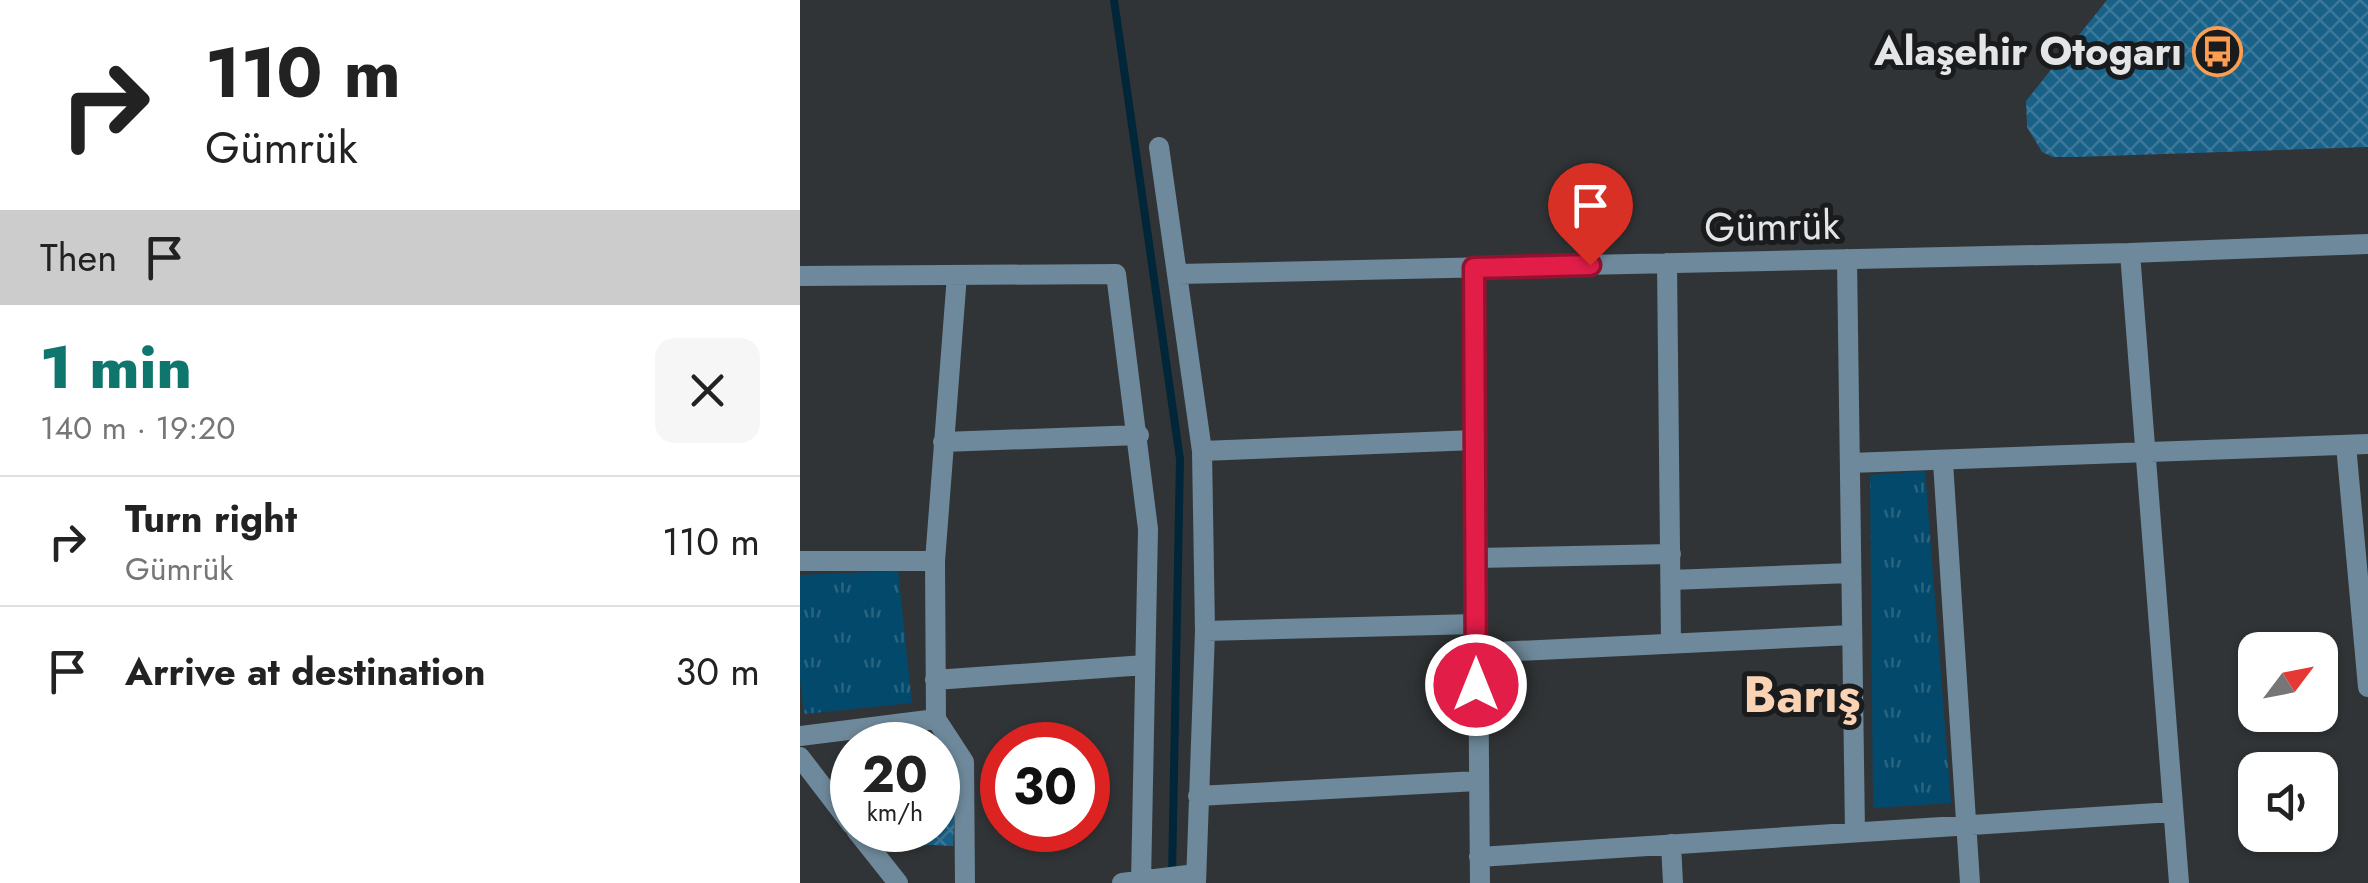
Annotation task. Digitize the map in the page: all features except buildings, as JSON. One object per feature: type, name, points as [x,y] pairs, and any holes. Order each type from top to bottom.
[{"type":"street","points":[[1159,147],[1202,451],[1206,631],[1198,796],[1163,880]]},
{"type":"street","name":"Gümrük","points":[[1178,274],[2368,244]]},
{"type":"street","points":[[2130,253],[2179,883]]},
{"type":"street","points":[[1847,259],[1855,832]]},
{"type":"street","points":[[1667,263],[1670,644]]},
{"type":"street","points":[[1474,268],[1480,883]]},
{"type":"street","points":[[800,276],[1116,274],[1148,529],[1145,665],[1163,880]]},
{"type":"street","points":[[957,275],[935,560],[936,719],[964,762],[965,883]]},
{"type":"street","points":[[943,442],[1139,435]]},
{"type":"street","points":[[1202,451],[1476,440]]},
{"type":"street","points":[[1850,463],[2368,444]]},
{"type":"street","points":[[2346,445],[2368,687]]},
{"type":"street","points":[[1943,462],[1970,883]]},
{"type":"street","points":[[1476,558],[1671,554]]},
{"type":"street","points":[[800,562],[935,560]]},
{"type":"street","points":[[1672,580],[1851,572]]},
{"type":"street","points":[[1206,631],[1476,624]]},
{"type":"street","points":[[1476,653],[1852,634]]},
{"type":"street","points":[[936,680],[1145,665]]},
{"type":"street","points":[[800,736],[936,719]]},
{"type":"street","points":[[800,757],[830,796]]},
{"type":"street","points":[[1198,796],[1477,781]]},
{"type":"street","points":[[1479,857],[2172,812]]},
{"type":"street","points":[[1671,844],[1673,883]]},
{"type":"street","points":[[873,852],[898,883]]},
{"type":"green space","points":[[1925,471],[1951,803],[1873,808],[1870,475]]},
{"type":"green space","points":[[898,571],[912,703],[804,714],[800,680],[800,575]]},
{"type":"waterway","points":[[1114,0],[1180,459],[1172,876]]},
{"type":"place","name":"Alaşehir Otogarı","points":[[2217,51]]},
{"type":"district","name":"Barış","points":[[1802,694]]},
{"type":"route","points":[[1476,685],[1474,268],[1590,265]]}]
